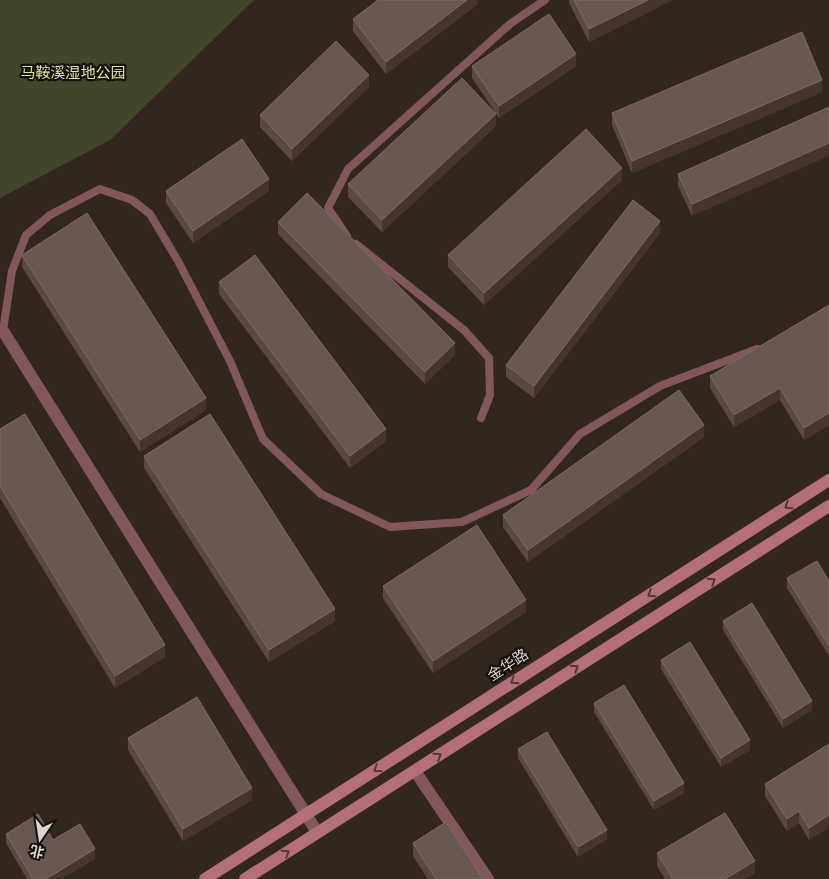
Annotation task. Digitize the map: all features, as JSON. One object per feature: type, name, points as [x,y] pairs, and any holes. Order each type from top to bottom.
[{"type":"main road","name":"金华路","points":[[205,879],[829,480]]},
{"type":"main road","points":[[245,879],[829,506]]},
{"type":"street","points":[[3,331],[317,832]]},
{"type":"street","points":[[415,771],[488,879]]},
{"type":"lane","points":[[481,418],[490,395],[490,358],[464,330],[348,238],[328,208],[348,169],[510,24],[545,0]]},
{"type":"lane","points":[[3,331],[12,271],[26,236],[50,215],[100,189],[132,200],[150,214],[178,261],[230,361],[263,439],[321,494],[390,527],[462,522],[531,490],[580,434],[660,386],[750,352],[768,343]]},
{"type":"green space","name":"马鞍溪湿地公园","points":[[0,0],[254,0],[110,140],[0,198]]},
{"type":"building","points":[[378,0],[467,0],[386,62],[353,19]]},
{"type":"building","points":[[574,0],[648,0],[589,29]]},
{"type":"building","points":[[549,14],[576,54],[499,106],[472,66]]},
{"type":"building","points":[[802,32],[822,80],[632,161],[612,113]]},
{"type":"building","points":[[336,41],[369,75],[292,149],[260,115]]},
{"type":"building","points":[[462,78],[496,114],[382,220],[348,184]]},
{"type":"building","points":[[829,107],[829,143],[692,204],[678,174]]},
{"type":"building","points":[[586,129],[622,168],[484,293],[448,255]]},
{"type":"building","points":[[242,139],[269,179],[193,231],[166,191]]},
{"type":"building","points":[[307,193],[455,343],[425,372],[278,222]]},
{"type":"building","points":[[633,200],[660,221],[534,386],[506,365]]},
{"type":"building","points":[[87,213],[206,398],[140,440],[22,255]]},
{"type":"building","points":[[255,255],[386,429],[350,456],[219,282]]},
{"type":"building","points":[[829,305],[829,413],[804,428],[780,388],[734,415],[710,376]]},
{"type":"building","points":[[679,390],[704,425],[528,550],[503,515]]},
{"type":"building","points":[[25,414],[165,645],[115,676],[0,486],[0,429]]},
{"type":"building","points":[[210,414],[335,609],[269,650],[144,456]]},
{"type":"building","points":[[477,525],[526,600],[433,661],[383,586]]},
{"type":"building","points":[[817,561],[829,581],[829,646],[787,578]]},
{"type":"building","points":[[752,603],[812,701],[783,719],[723,621]]},
{"type":"building","points":[[690,642],[750,740],[721,758],[661,660]]},
{"type":"building","points":[[624,685],[684,783],[654,801],[594,703]]},
{"type":"building","points":[[197,697],[252,788],[183,829],[128,738]]},
{"type":"building","points":[[547,732],[607,830],[578,847],[518,749]]},
{"type":"building","points":[[829,744],[829,815],[809,828],[799,811],[787,819],[765,784]]},
{"type":"building","points":[[725,813],[755,861],[725,879],[673,879],[657,853]]},
{"type":"building","points":[[38,814],[53,840],[80,824],[95,849],[46,879],[33,879],[6,834]]},
{"type":"building","points":[[446,822],[483,879],[436,879],[413,843]]}]
